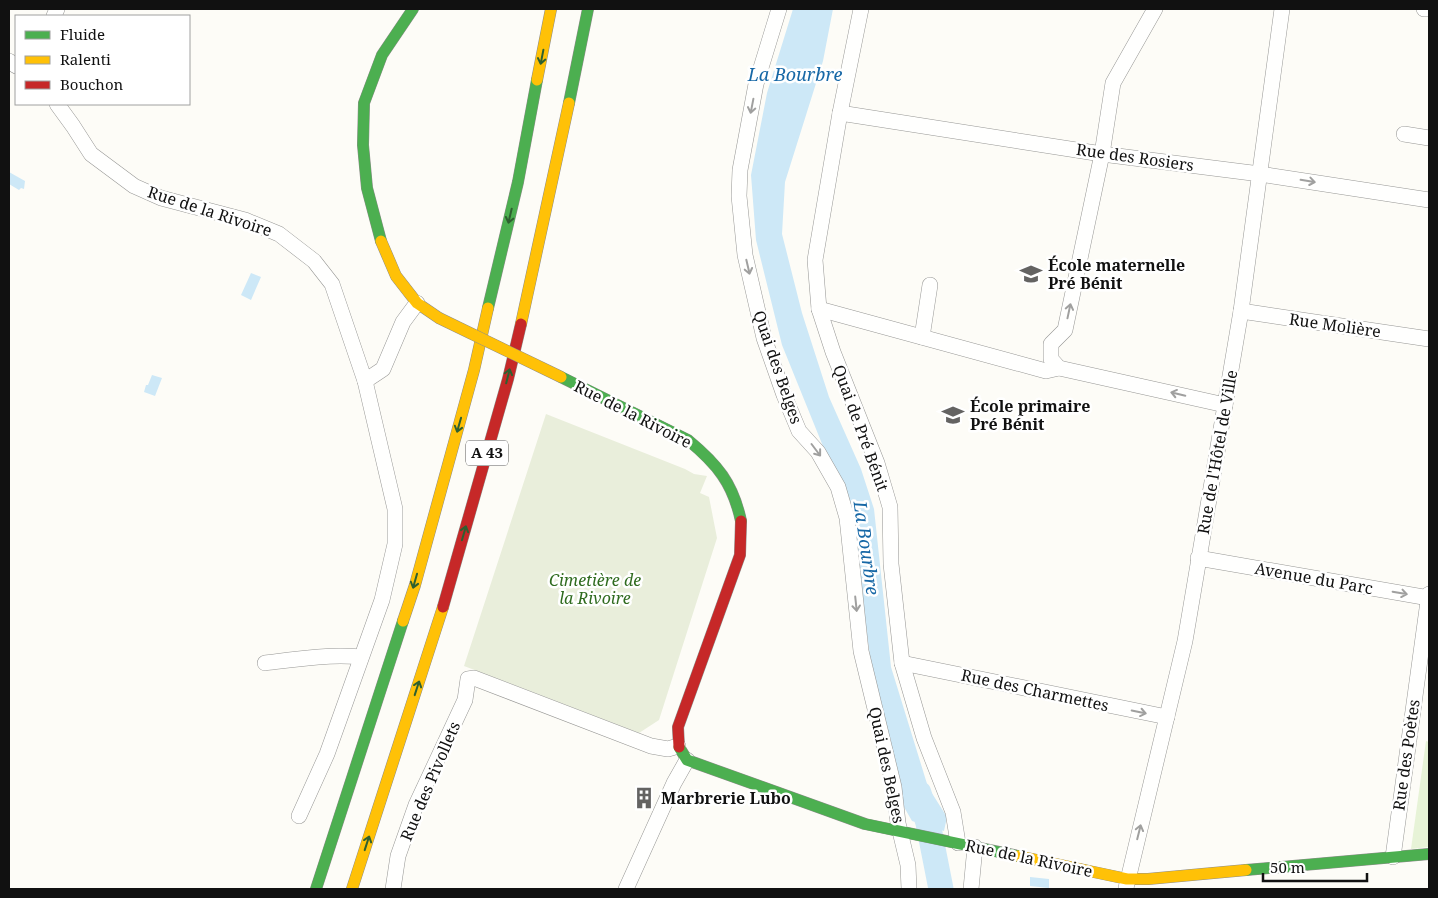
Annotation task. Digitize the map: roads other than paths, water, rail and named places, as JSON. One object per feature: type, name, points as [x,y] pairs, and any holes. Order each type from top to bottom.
[{"type":"main road","name":"Rue de la Rivoire","points":[[412,9],[382,55],[364,103],[363,145],[367,188],[379,236],[396,276],[417,303],[439,318],[688,440],[706,456],[721,474],[736,499],[741,522],[740,555],[678,727],[678,746]]},
{"type":"main road","name":"A 43","points":[[316,889],[415,585],[474,370],[518,182],[551,9]]},
{"type":"main road","name":"A 43","points":[[352,889],[446,598],[508,379],[552,186],[588,9]]},
{"type":"main road","points":[[678,746],[681,754],[687,760]]},
{"type":"main road","name":"Rue de la Rivoire","points":[[687,760],[865,824],[975,847],[1126,884],[1148,880],[1429,854]]},
{"type":"street","name":"Quai des Belges","points":[[779,9],[756,84],[740,170],[739,196],[745,255],[764,338],[784,395],[799,431],[818,452],[838,487],[847,518],[861,651],[894,787],[898,823],[905,833],[909,889]]},
{"type":"street","name":"Quai de Pré Bénit","points":[[861,9],[840,113],[815,260],[818,309],[877,464],[890,507],[890,564],[902,663],[924,738],[953,812],[954,843]]},
{"type":"street","points":[[1060,368],[1051,359],[1051,344],[1065,330],[1102,154],[1113,83],[1155,9]]},
{"type":"street","name":"Rue de l'Hôtel de Ville","points":[[1126,884],[1185,641],[1241,311],[1282,9]]},
{"type":"street","points":[[1424,9],[1429,9]]},
{"type":"street","name":"Rue de la Rivoire","points":[[58,105],[91,154],[134,186],[161,198],[245,220],[278,234],[314,261],[332,284],[365,381],[396,509],[395,544],[382,600],[327,754],[299,816]]},
{"type":"street","name":"Rue des Rosiers","points":[[840,113],[1102,154],[1260,174],[1429,200]]},
{"type":"street","points":[[1404,134],[1429,138]]},
{"type":"street","points":[[922,336],[930,285]]},
{"type":"street","points":[[365,381],[383,368],[403,322],[417,303]]},
{"type":"street","points":[[818,309],[1046,371],[1060,368],[1225,405]]},
{"type":"street","name":"Rue Molière","points":[[1241,311],[1429,339]]},
{"type":"street","name":"Avenue du Parc","points":[[1198,558],[1429,598]]},
{"type":"street","name":"Rue des Poètes","points":[[1393,857],[1429,594]]},
{"type":"street","points":[[266,663],[309,657],[361,657]]},
{"type":"street","name":"Rue des Charmettes","points":[[902,663],[1167,717]]},
{"type":"street","name":"Rue des Pivollets","points":[[393,889],[398,856],[416,805],[465,700],[468,679],[474,678],[651,746],[668,749],[678,746]]},
{"type":"street","points":[[626,889],[674,783],[687,760]]},
{"type":"street","points":[[971,889],[975,847]]},
{"type":"water","name":"La Bourbre","points":[[793,9],[833,9],[823,61],[785,182],[782,234],[802,313],[829,397],[861,469],[874,509],[891,667],[928,787],[947,817],[944,831],[912,821],[904,807],[874,685],[861,591],[831,466],[782,345],[756,240],[751,175],[767,93]]},
{"type":"water","points":[[9,172],[25,181],[24,189],[21,188],[19,190],[9,184]]},
{"type":"water","points":[[251,273],[261,277],[251,300],[241,295]]},
{"type":"water","points":[[152,375],[162,378],[155,396],[144,392]]},
{"type":"water","points":[[1030,877],[1049,879],[1049,888],[1030,886]]},
{"type":"waterway","name":"La Bourbre","points":[[919,793],[928,823],[941,889]]},
{"type":"place","name":"École maternelle Pré Bénit","points":[[1031,274]]},
{"type":"place","name":"École primaire Pré Bénit","points":[[953,415]]},
{"type":"place","name":"Marbrerie Lubo","points":[[644,798]]},
{"type":"park label","name":"Cimetière de la Rivoire","points":[[595,589]]}]
